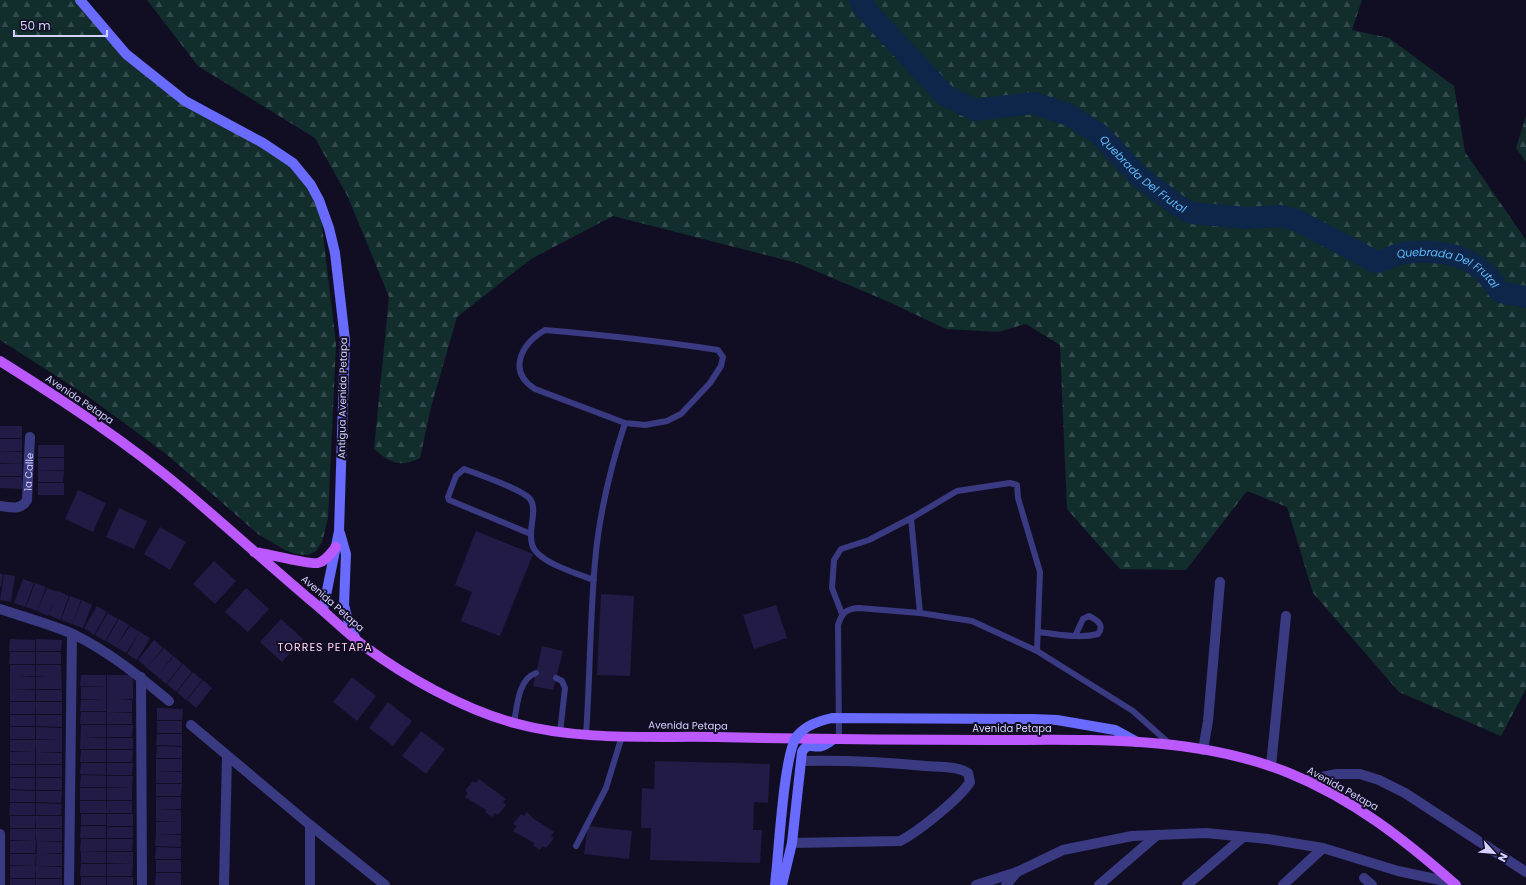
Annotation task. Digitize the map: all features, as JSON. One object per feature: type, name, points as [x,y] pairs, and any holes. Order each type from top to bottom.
[{"type":"main road","name":"Antigua Avenida Petapa","points":[[80,0],[126,54],[185,101],[263,143],[293,163],[311,185],[319,200],[329,228],[335,253],[345,340],[339,531],[323,610]]},
{"type":"main road","name":"Avenida Petapa","points":[[0,361],[79,412],[183,489],[356,640],[405,673],[460,702],[514,723],[560,732],[586,735],[836,739],[1096,740],[1171,745],[1203,750],[1270,766],[1306,780],[1383,824],[1455,884]]},
{"type":"main road","name":"Antigua Avenida Petapa","points":[[339,531],[346,554],[344,605],[356,640]]},
{"type":"main road","points":[[254,552],[283,556],[311,564],[323,561],[336,547]]},
{"type":"main road","points":[[776,880],[789,757],[796,738],[807,728],[832,718],[1057,720],[1115,730],[1137,742]]},
{"type":"main road","points":[[782,885],[792,843],[802,752],[804,747],[822,746],[836,739]]},
{"type":"street","name":"1a Calle","points":[[0,506],[16,508],[23,506],[27,498],[30,437]]},
{"type":"street","points":[[1203,750],[1208,721],[1220,582]]},
{"type":"street","points":[[0,609],[72,634],[141,677],[169,701]]},
{"type":"street","points":[[1270,766],[1286,616]]},
{"type":"street","points":[[69,885],[72,634]]},
{"type":"street","points":[[141,677],[142,885]]},
{"type":"street","points":[[191,725],[310,825],[386,885]]},
{"type":"street","points":[[224,885],[227,756]]},
{"type":"street","points":[[792,843],[900,841],[916,833],[961,793],[970,782],[968,773],[956,768],[841,760],[801,761]]},
{"type":"street","points":[[1306,780],[1337,774],[1360,774],[1379,780],[1405,793],[1526,872]]},
{"type":"street","points":[[310,825],[310,885]]},
{"type":"street","points":[[976,885],[1017,872],[1063,850],[1132,836],[1206,833],[1242,838],[1268,839],[1323,848],[1398,872],[1455,884]]},
{"type":"street","points":[[0,834],[0,885]]},
{"type":"street","points":[[1099,885],[1156,836]]},
{"type":"street","points":[[1187,885],[1242,838]]},
{"type":"street","points":[[1283,885],[1323,848]]},
{"type":"street","points":[[1006,885],[1017,872]]},
{"type":"street","points":[[1364,878],[1372,885]]},
{"type":"lane","points":[[544,330],[701,346],[718,350],[722,353],[722,362],[714,378],[681,414],[667,421],[645,425],[625,423],[535,389],[529,385],[521,374],[519,368],[520,357],[528,343],[544,330]]},
{"type":"lane","points":[[586,735],[597,543],[611,466],[625,423]]},
{"type":"lane","points":[[531,534],[449,500],[448,497],[458,472],[464,469],[520,492],[530,498],[533,506],[531,534],[532,545],[541,557],[594,580]]},
{"type":"lane","points":[[842,614],[832,588],[834,560],[841,548],[869,540],[911,518],[957,491],[999,484],[1017,485],[1018,498],[1040,572],[1037,652]]},
{"type":"lane","points":[[911,518],[920,613]]},
{"type":"lane","points":[[836,739],[838,625],[842,614],[848,609],[858,608],[920,613],[972,621],[1037,652],[1133,710],[1171,745]]},
{"type":"lane","points":[[1038,632],[1075,636]]},
{"type":"lane","points":[[514,723],[523,684],[527,677],[536,673]]},
{"type":"lane","points":[[556,678],[562,681],[565,688],[560,732]]},
{"type":"lane","points":[[576,846],[606,788],[622,736]]},
{"type":"green space","points":[[0,0],[80,0],[126,54],[185,101],[293,163],[319,200],[336,344],[328,518],[322,542],[316,551],[308,555],[296,554],[285,550],[258,534],[165,453],[86,395],[0,340]]},
{"type":"green space","points":[[147,0],[1362,0],[1352,30],[1389,38],[1454,86],[1465,152],[1526,240],[1526,689],[1501,736],[1399,692],[1313,593],[1287,507],[1247,491],[1186,570],[1120,569],[1067,509],[1060,345],[1026,324],[998,332],[946,329],[889,302],[797,263],[613,216],[531,259],[457,317],[431,407],[420,458],[407,463],[390,461],[374,449],[389,297],[348,197],[315,138],[198,66]]},
{"type":"green space","points":[[1526,116],[1526,162],[1516,148]]},
{"type":"building","points":[[0,426],[22,426],[22,438],[0,438]]},
{"type":"building","points":[[0,439],[22,439],[22,451],[0,451]]},
{"type":"building","points":[[38,445],[64,445],[64,457],[38,457]]},
{"type":"building","points":[[0,451],[22,452],[22,464],[0,463]]},
{"type":"building","points":[[38,458],[64,458],[64,470],[38,470]]},
{"type":"building","points":[[0,464],[22,464],[22,476],[0,476]]},
{"type":"building","points":[[38,470],[64,471],[63,482],[38,482]]},
{"type":"building","points":[[0,477],[22,477],[22,489],[0,488]]},
{"type":"building","points":[[38,483],[64,483],[64,495],[38,495]]},
{"type":"building","points":[[78,490],[106,503],[93,532],[65,519]]},
{"type":"building","points":[[119,508],[147,521],[134,549],[106,537]]},
{"type":"building","points":[[160,527],[186,542],[170,570],[144,554]]},
{"type":"building","points":[[476,531],[533,554],[500,636],[461,621],[472,592],[455,585]]},
{"type":"building","points":[[214,561],[236,581],[215,604],[193,584]]},
{"type":"building","points":[[0,574],[3,574],[1,587],[0,587]]},
{"type":"building","points":[[4,574],[15,576],[11,602],[0,600]]},
{"type":"building","points":[[23,579],[34,583],[25,607],[14,603]]},
{"type":"building","points":[[35,583],[46,587],[37,611],[26,607]]},
{"type":"building","points":[[47,588],[58,592],[48,616],[37,611]]},
{"type":"building","points":[[246,588],[269,609],[248,632],[225,612]]},
{"type":"building","points":[[58,591],[69,596],[60,620],[49,615]]},
{"type":"building","points":[[601,594],[634,596],[630,676],[597,675]]},
{"type":"building","points":[[70,596],[81,600],[72,624],[61,620]]},
{"type":"building","points":[[82,600],[92,605],[83,628],[72,624]]},
{"type":"building","points":[[776,605],[787,638],[754,649],[743,615]]},
{"type":"building","points":[[97,606],[107,612],[94,635],[84,628]]},
{"type":"building","points":[[108,613],[118,619],[105,641],[95,635]]},
{"type":"building","points":[[119,619],[129,625],[116,647],[106,641]]},
{"type":"building","points":[[281,619],[303,639],[282,662],[260,642]]},
{"type":"building","points":[[130,626],[140,632],[126,653],[116,647]]},
{"type":"building","points":[[140,632],[150,638],[137,660],[127,654]]},
{"type":"building","points":[[10,639],[35,640],[35,651],[9,651]]},
{"type":"building","points":[[36,639],[62,640],[61,651],[36,651]]},
{"type":"building","points":[[154,640],[163,648],[147,668],[138,660]]},
{"type":"building","points":[[542,646],[563,651],[553,690],[533,686]]},
{"type":"building","points":[[164,648],[173,656],[157,676],[147,668]]},
{"type":"building","points":[[10,652],[35,652],[35,664],[9,664]]},
{"type":"building","points":[[36,652],[61,652],[61,664],[36,664]]},
{"type":"building","points":[[174,656],[182,664],[166,684],[157,676]]},
{"type":"building","points":[[183,664],[192,672],[176,692],[167,684]]},
{"type":"building","points":[[10,665],[35,665],[35,676],[19,677],[35,677],[35,689],[10,689]]},
{"type":"building","points":[[36,665],[61,665],[62,689],[36,689],[36,677],[45,677],[36,676]]},
{"type":"building","points":[[193,672],[202,680],[186,700],[177,692]]},
{"type":"building","points":[[81,675],[106,675],[106,687],[80,686]]},
{"type":"building","points":[[107,675],[133,675],[133,699],[119,700],[132,700],[132,712],[107,712]]},
{"type":"building","points":[[352,677],[376,696],[357,721],[333,702]]},
{"type":"building","points":[[203,680],[212,688],[196,708],[187,700]]},
{"type":"building","points":[[81,687],[106,687],[106,711],[80,711],[81,700],[103,700],[81,699]]},
{"type":"building","points":[[10,689],[35,690],[35,701],[10,701]]},
{"type":"building","points":[[36,690],[62,690],[62,701],[36,701]]},
{"type":"building","points":[[10,702],[36,702],[35,714],[10,714]]},
{"type":"building","points":[[36,702],[62,702],[62,714],[36,714]]},
{"type":"building","points":[[388,702],[412,721],[393,746],[369,728]]},
{"type":"building","points":[[157,708],[183,709],[182,720],[157,720]]},
{"type":"building","points":[[81,712],[106,712],[106,724],[80,724]]},
{"type":"building","points":[[107,712],[132,713],[132,724],[107,724]]},
{"type":"building","points":[[10,715],[35,715],[35,726],[10,726]]},
{"type":"building","points":[[36,715],[62,715],[62,727],[36,726]]},
{"type":"building","points":[[157,721],[182,721],[182,733],[157,733]]},
{"type":"building","points":[[81,725],[106,725],[106,737],[84,737],[106,738],[106,749],[80,749]]},
{"type":"building","points":[[107,725],[133,725],[132,737],[107,737]]},
{"type":"building","points":[[10,727],[35,727],[35,739],[10,739]]},
{"type":"building","points":[[36,727],[62,728],[62,752],[36,752],[36,740],[58,739],[36,739]]},
{"type":"building","points":[[421,731],[445,749],[426,774],[402,756]]},
{"type":"building","points":[[157,734],[182,734],[182,746],[156,745]]},
{"type":"building","points":[[107,738],[133,738],[133,749],[107,749]]},
{"type":"building","points":[[10,740],[36,740],[35,752],[10,751]]},
{"type":"building","points":[[157,746],[182,747],[182,758],[156,758]]},
{"type":"building","points":[[81,750],[106,750],[106,762],[80,762]]},
{"type":"building","points":[[107,750],[133,750],[132,762],[107,762]]},
{"type":"building","points":[[10,752],[35,752],[35,764],[10,764]]},
{"type":"building","points":[[36,752],[62,753],[62,764],[36,764]]},
{"type":"building","points":[[156,759],[182,759],[182,771],[156,771]]},
{"type":"building","points":[[655,761],[770,764],[768,803],[754,802],[753,830],[762,830],[760,863],[650,860],[651,828],[641,828],[642,788],[654,789]]},
{"type":"building","points":[[81,763],[106,763],[106,775],[80,774]]},
{"type":"building","points":[[107,763],[133,763],[132,775],[107,775]]},
{"type":"building","points":[[10,765],[35,765],[35,777],[10,777]]},
{"type":"building","points":[[36,765],[62,765],[62,777],[36,777]]},
{"type":"building","points":[[156,771],[182,772],[182,783],[156,783]]},
{"type":"building","points":[[81,775],[106,776],[106,787],[80,787]]},
{"type":"building","points":[[107,776],[133,776],[132,788],[107,787]]},
{"type":"building","points":[[10,778],[35,778],[35,790],[10,789]]},
{"type":"building","points":[[36,778],[62,778],[62,790],[36,790]]},
{"type":"building","points":[[479,779],[506,799],[503,802],[506,805],[498,815],[495,813],[492,817],[485,812],[486,810],[465,797],[468,793],[465,791],[473,781],[476,783]]},
{"type":"building","points":[[156,784],[182,784],[181,796],[156,796]]},
{"type":"building","points":[[80,788],[106,788],[106,800],[80,800]]},
{"type":"building","points":[[107,788],[132,788],[132,800],[107,800]]},
{"type":"building","points":[[10,790],[35,791],[35,802],[10,802]]},
{"type":"building","points":[[36,791],[62,791],[61,803],[36,802]]},
{"type":"building","points":[[156,797],[181,797],[181,809],[156,809]]},
{"type":"building","points":[[80,801],[106,801],[106,813],[80,813]]},
{"type":"building","points":[[107,801],[132,801],[132,813],[106,813]]},
{"type":"building","points":[[10,803],[35,803],[35,815],[9,815]]},
{"type":"building","points":[[36,803],[62,804],[61,815],[36,815]]},
{"type":"building","points":[[156,809],[181,810],[181,822],[156,821]]},
{"type":"building","points":[[527,812],[534,819],[554,832],[551,836],[554,838],[546,848],[543,846],[540,850],[533,845],[534,843],[513,831],[517,826],[513,824],[521,814],[524,816]]},
{"type":"building","points":[[81,814],[106,814],[106,825],[81,825]]},
{"type":"building","points":[[107,814],[133,814],[133,826],[107,826]]},
{"type":"building","points":[[10,816],[36,816],[35,828],[10,828]]},
{"type":"building","points":[[36,816],[62,816],[62,828],[36,828]]},
{"type":"building","points":[[156,822],[181,822],[181,834],[156,834]]},
{"type":"building","points":[[81,826],[106,826],[106,838],[80,838]]},
{"type":"building","points":[[588,826],[632,831],[629,859],[584,854]]},
{"type":"building","points":[[107,827],[133,827],[133,838],[107,838]]},
{"type":"building","points":[[10,829],[36,829],[35,841],[10,840]]},
{"type":"building","points":[[36,829],[62,829],[62,841],[36,841]]},
{"type":"building","points":[[156,834],[181,835],[181,847],[155,846]]},
{"type":"building","points":[[81,839],[106,839],[106,851],[80,851]]},
{"type":"building","points":[[107,839],[133,839],[132,851],[107,851]]},
{"type":"building","points":[[10,841],[36,841],[35,853],[10,853]]},
{"type":"building","points":[[37,841],[62,842],[62,853],[40,854],[62,854],[62,866],[36,866]]},
{"type":"building","points":[[156,847],[181,848],[181,859],[155,859]]},
{"type":"building","points":[[81,851],[106,852],[106,863],[81,863]]},
{"type":"building","points":[[107,852],[133,852],[133,864],[107,863]]},
{"type":"building","points":[[10,854],[36,854],[35,866],[10,865]]},
{"type":"building","points":[[156,860],[181,860],[181,872],[156,872]]},
{"type":"building","points":[[81,864],[106,864],[106,876],[80,876]]},
{"type":"building","points":[[107,864],[133,864],[132,876],[107,876]]},
{"type":"building","points":[[10,866],[36,866],[35,878],[10,878]]},
{"type":"building","points":[[36,866],[62,867],[62,878],[36,878]]},
{"type":"building","points":[[156,873],[181,873],[181,885],[155,885]]},
{"type":"building","points":[[81,877],[106,877],[106,885],[81,885]]},
{"type":"building","points":[[107,877],[133,877],[133,885],[107,885]]},
{"type":"building","points":[[10,879],[36,879],[35,885],[10,885]]},
{"type":"building","points":[[36,879],[62,879],[62,885],[36,885]]},
{"type":"waterway","name":"Quebrada Del Frutal","points":[[860,0],[867,11],[945,95],[975,110],[1034,103],[1069,115],[1099,134],[1140,177],[1177,205],[1191,213],[1246,218],[1281,216],[1296,220],[1376,262],[1403,253],[1435,252],[1446,254],[1477,266],[1489,277],[1500,292],[1526,297]]},
{"type":"district","name":"TORRES PETAPA","points":[[325,647]]}]
